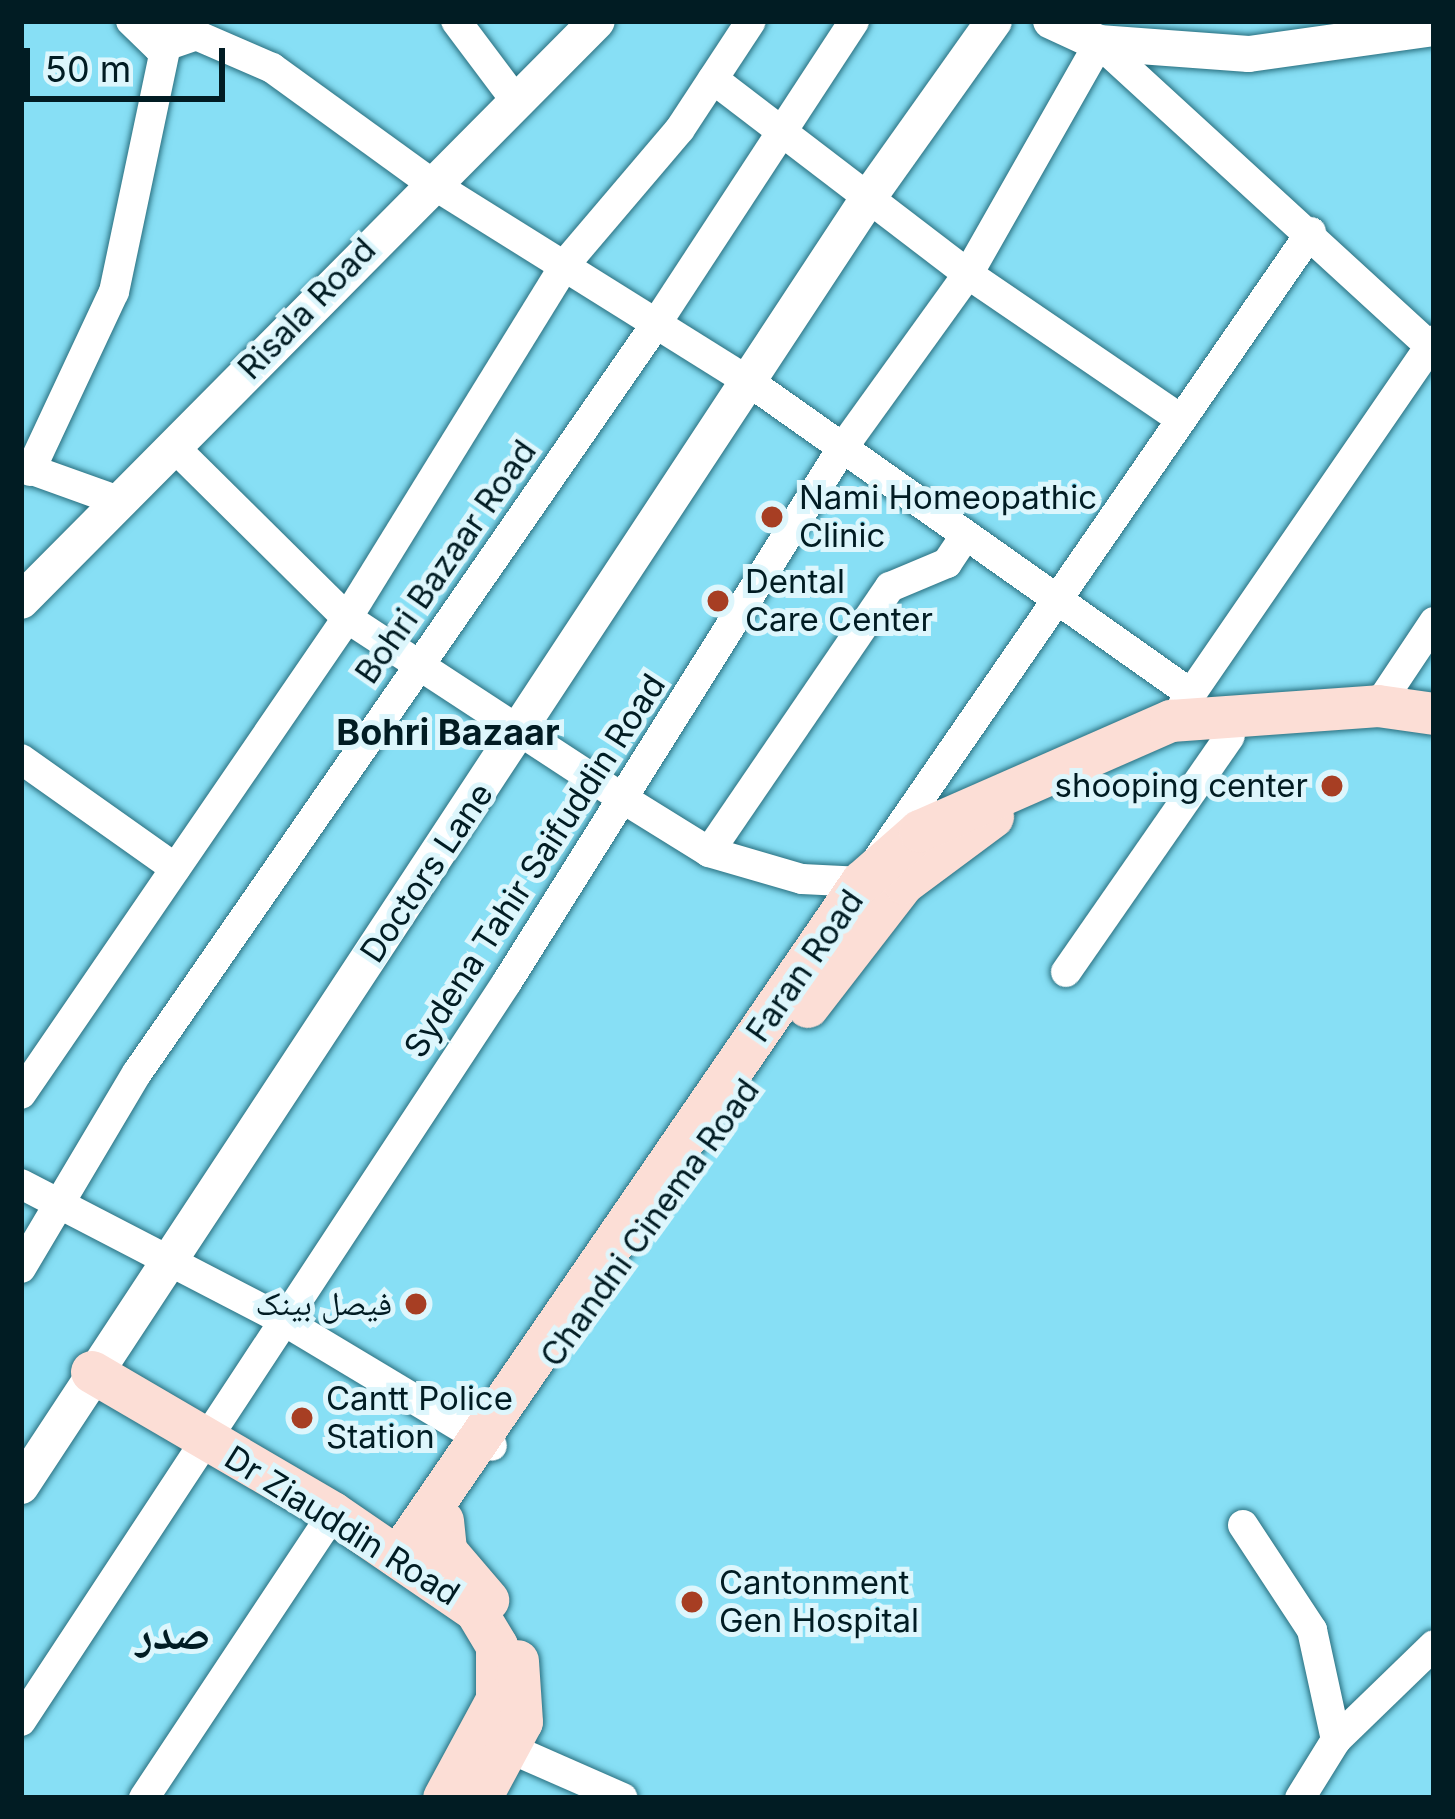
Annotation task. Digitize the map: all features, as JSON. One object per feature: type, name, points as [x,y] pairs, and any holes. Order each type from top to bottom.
[{"type":"main road","name":"Faran Road","points":[[407,1562],[862,882],[920,830],[1181,708],[1378,706],[1434,714]]},
{"type":"main road","name":"Chandni Cinema Road","points":[[407,1562],[443,1521],[484,1441],[685,1166],[904,883],[968,833],[1055,784],[1129,756],[1230,736],[1352,733],[1434,742]]},
{"type":"main road","name":"Dr Ziauddin Road","points":[[92,1372],[333,1513],[476,1611],[497,1646],[497,1700],[444,1798]]},
{"type":"main road","name":"Dr Ziauddin Road","points":[[443,1521],[446,1551],[483,1592],[519,1664],[522,1723],[481,1798]]},
{"type":"street","points":[[131,21],[165,35],[196,35],[272,68],[431,182],[751,383],[963,539],[1054,599],[1181,708],[1432,345],[1099,43],[1052,21]]},
{"type":"street","points":[[456,21],[513,97]]},
{"type":"street","name":"Risala Road","points":[[21,601],[513,97],[597,21]]},
{"type":"street","points":[[21,1094],[347,617],[566,263],[713,80],[752,21]]},
{"type":"street","name":"Bohri Bazaar Road","points":[[21,1268],[136,1072],[656,323],[854,21]]},
{"type":"street","name":"Doctors Lane","points":[[21,1486],[168,1257],[523,733],[872,194],[994,21]]},
{"type":"street","points":[[1099,43],[1249,54],[1434,28]]},
{"type":"street","points":[[118,501],[26,468],[114,292],[146,158],[165,35]]},
{"type":"street","name":"Sydena Tahir Saifuddin Road","points":[[21,1721],[622,798],[841,450],[968,274],[1099,43]]},
{"type":"street","points":[[713,80],[872,194],[968,274],[1179,418]]},
{"type":"street","points":[[174,447],[347,617],[622,798],[709,852],[802,879],[862,882],[1311,232]]},
{"type":"street","points":[[709,852],[890,587],[946,562],[963,539]]},
{"type":"street","points":[[1378,706],[1434,622]]},
{"type":"street","points":[[1066,972],[1230,736]]},
{"type":"street","points":[[21,759],[175,868]]},
{"type":"street","points":[[21,1184],[281,1319],[484,1441]]},
{"type":"street","points":[[144,1798],[333,1513]]},
{"type":"street","points":[[1243,1525],[1312,1630],[1336,1740]]},
{"type":"street","points":[[1300,1798],[1336,1740],[1434,1645]]},
{"type":"street","points":[[509,1748],[623,1798]]},
{"type":"place","name":"Nami Homeopathic Clinic","points":[[772,517]]},
{"type":"place","name":"Dental Care Center","points":[[718,601]]},
{"type":"place","name":"shooping center","points":[[1332,786]]},
{"type":"place","name":"فیصل بینک","points":[[416,1304]]},
{"type":"place","name":"Cantt Police Station","points":[[302,1418]]},
{"type":"place","name":"Cantonment Gen Hospital","points":[[692,1602]]},
{"type":"district","name":"Bohri Bazaar","points":[[448,733]]},
{"type":"district","name":"صدر","points":[[173,1633]]}]
